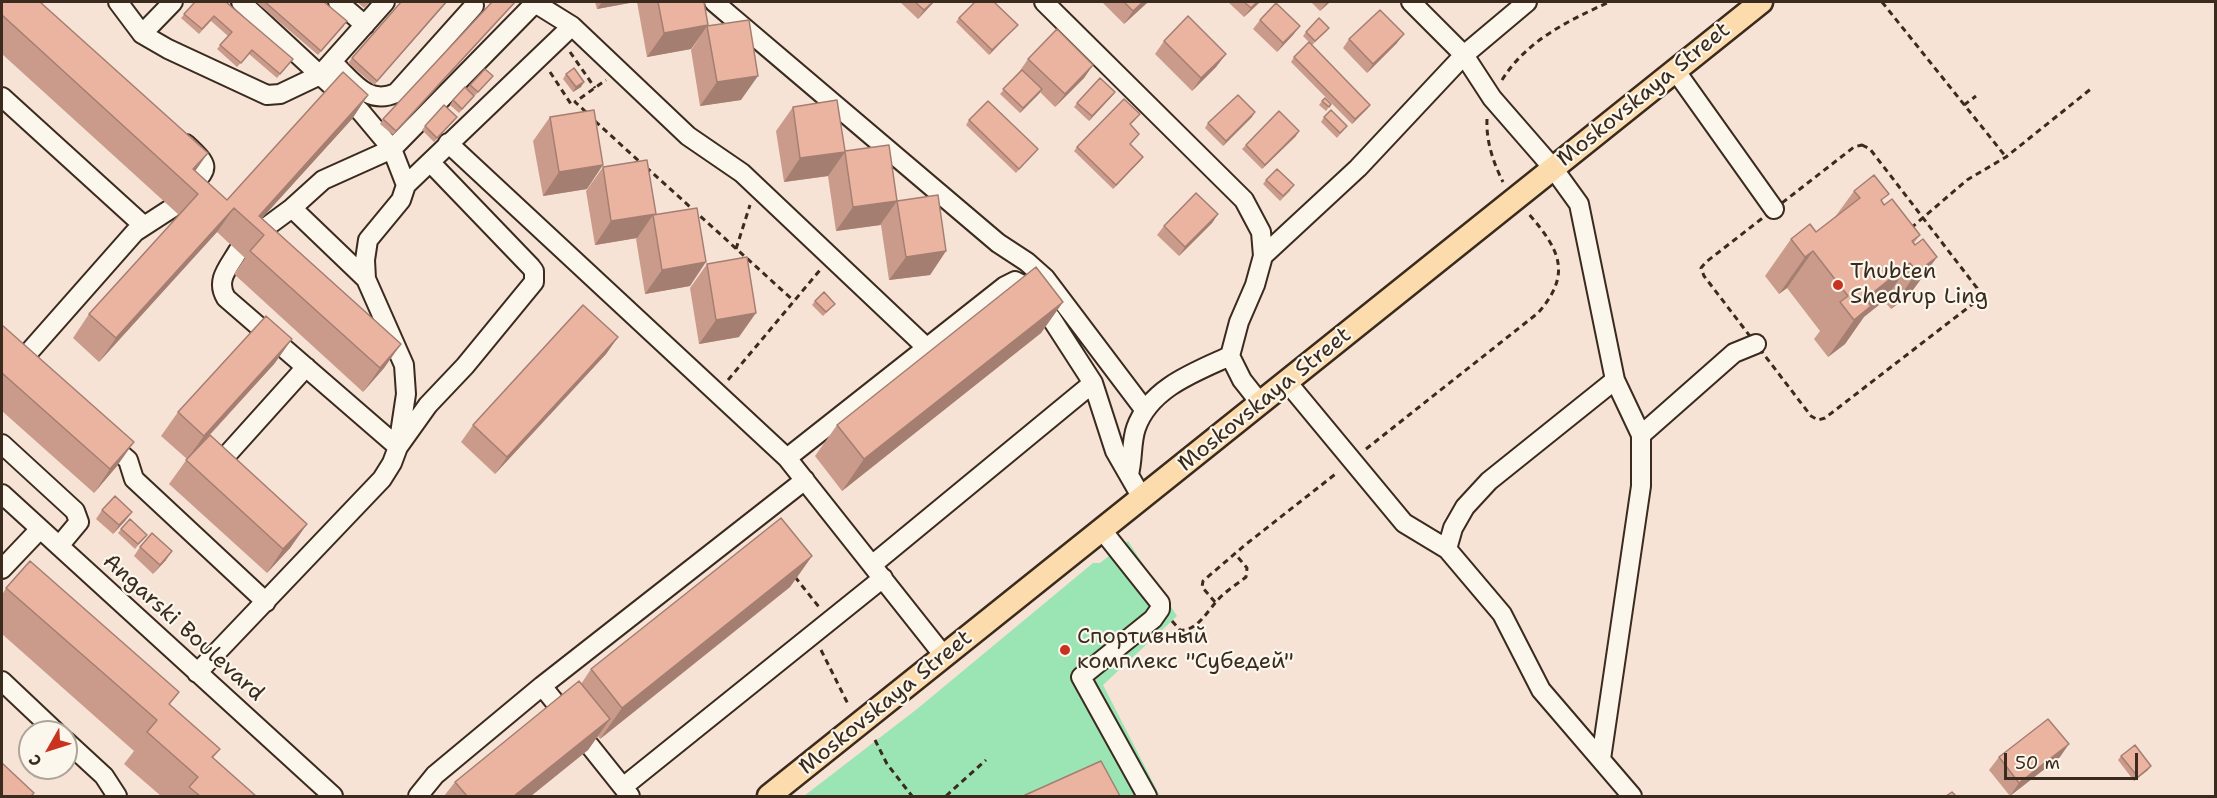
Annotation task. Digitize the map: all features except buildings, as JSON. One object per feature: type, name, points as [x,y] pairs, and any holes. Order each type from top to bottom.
[{"type":"main road","name":"Moskovskaya Street","points":[[769,796],[1761,2]]},
{"type":"street","points":[[118,2],[142,34],[197,63],[267,95],[280,94],[326,69],[386,2]]},
{"type":"street","points":[[142,34],[173,2]]},
{"type":"street","points":[[241,2],[326,69],[376,98],[396,93],[474,6]]},
{"type":"street","points":[[338,2],[365,25]]},
{"type":"street","points":[[398,447],[226,298],[221,281],[242,247],[292,208],[323,180],[392,149],[535,2],[566,32],[619,70],[688,136],[730,164],[756,186],[927,348]]},
{"type":"street","points":[[714,2],[998,243],[1027,262],[1045,278],[1144,409]]},
{"type":"street","points":[[1044,2],[1244,200],[1261,232],[1263,256],[1255,285],[1239,322],[1230,356],[1242,380],[1261,404]]},
{"type":"street","points":[[1411,2],[1464,56],[1492,98],[1553,168],[1579,204],[1615,380],[1641,435],[1641,486],[1601,759]]},
{"type":"street","points":[[1263,256],[1358,168],[1464,56],[1527,2]]},
{"type":"street","points":[[197,674],[382,479],[392,463],[398,447],[406,394],[404,365],[366,279],[365,260],[368,240],[401,200],[406,185],[566,32]]},
{"type":"street","points":[[326,69],[392,149],[406,185]]},
{"type":"street","points":[[1675,70],[1774,209]]},
{"type":"street","points":[[2,97],[144,226]]},
{"type":"street","points":[[2,350],[26,364],[135,232],[177,203],[204,171],[203,160],[177,136]]},
{"type":"street","points":[[448,143],[788,458],[944,657]]},
{"type":"street","points":[[398,447],[428,405],[465,366],[531,287],[535,277],[531,267],[430,162]]},
{"type":"street","points":[[292,208],[366,279]]},
{"type":"street","points":[[788,458],[1005,286],[1015,281],[1025,286],[1051,318],[1093,383],[1115,451],[1142,498]]},
{"type":"street","points":[[1641,435],[1734,353],[1756,344]]},
{"type":"street","points":[[1129,474],[1133,460],[1135,430],[1144,409],[1184,377],[1230,356]]},
{"type":"street","points":[[225,458],[306,367]]},
{"type":"street","points":[[1447,549],[1454,528],[1465,507],[1489,481],[1615,380]]},
{"type":"street","points":[[1287,382],[1404,523],[1447,549],[1502,614],[1541,690],[1632,796]]},
{"type":"street","points":[[542,686],[629,794],[830,620],[877,572],[1093,383]]},
{"type":"street","points":[[96,431],[128,460],[134,479],[266,602]]},
{"type":"street","points":[[2,444],[75,511],[79,522],[58,546]]},
{"type":"street","points":[[418,796],[435,775],[542,686],[805,480]]},
{"type":"street","name":"Angarski Boulevard","points":[[2,494],[333,796]]},
{"type":"street","points":[[2,569],[40,529]]},
{"type":"street","points":[[1102,530],[1156,597],[1160,609],[1153,620],[1081,677],[1147,796]]},
{"type":"street","points":[[2,681],[43,720]]},
{"type":"street","points":[[78,752],[104,776],[117,796]]},
{"type":"path","points":[[1506,186],[1493,158],[1486,128],[1488,108],[1507,71],[1535,43],[1558,27],[1609,2]]},
{"type":"path","points":[[1882,2],[2006,157]]},
{"type":"path","points":[[566,32],[595,88]]},
{"type":"path","points":[[540,57],[571,104],[619,70]]},
{"type":"path","points":[[1905,233],[1967,180],[2006,157],[2092,88]]},
{"type":"path","points":[[1964,105],[1976,96]]},
{"type":"path","points":[[574,102],[794,301]]},
{"type":"path","points":[[1862,145],[1870,149],[1922,218],[1977,288],[1977,300],[1825,418],[1818,420],[1812,416],[1756,344],[1704,276],[1701,268],[1854,147],[1862,145]]},
{"type":"path","points":[[736,249],[756,186]]},
{"type":"path","points":[[1215,602],[1202,587],[1202,582],[1245,545],[1538,313],[1548,302],[1556,286],[1559,271],[1556,254],[1549,237],[1528,213]]},
{"type":"path","points":[[725,383],[831,257]]},
{"type":"path","points":[[1160,609],[1180,630],[1187,630],[1207,614],[1215,602],[1247,574],[1247,568],[1235,554]]},
{"type":"path","points":[[794,575],[830,620]]},
{"type":"path","points":[[813,635],[851,710]]},
{"type":"path","points":[[874,740],[887,764],[912,796]]},
{"type":"path","points":[[946,796],[986,760]]},
{"type":"green space","name":"Спортивный комплекс \"Субедей\"","points":[[1128,541],[1177,616],[1103,685],[1160,796],[804,796],[917,709],[1093,563],[1100,563]]},
{"type":"place","name":"Thubten Shedrup Ling","points":[[1838,285]]},
{"type":"place","name":"Спортивный комплекс \"Субедей\"","points":[[1065,650]]}]
